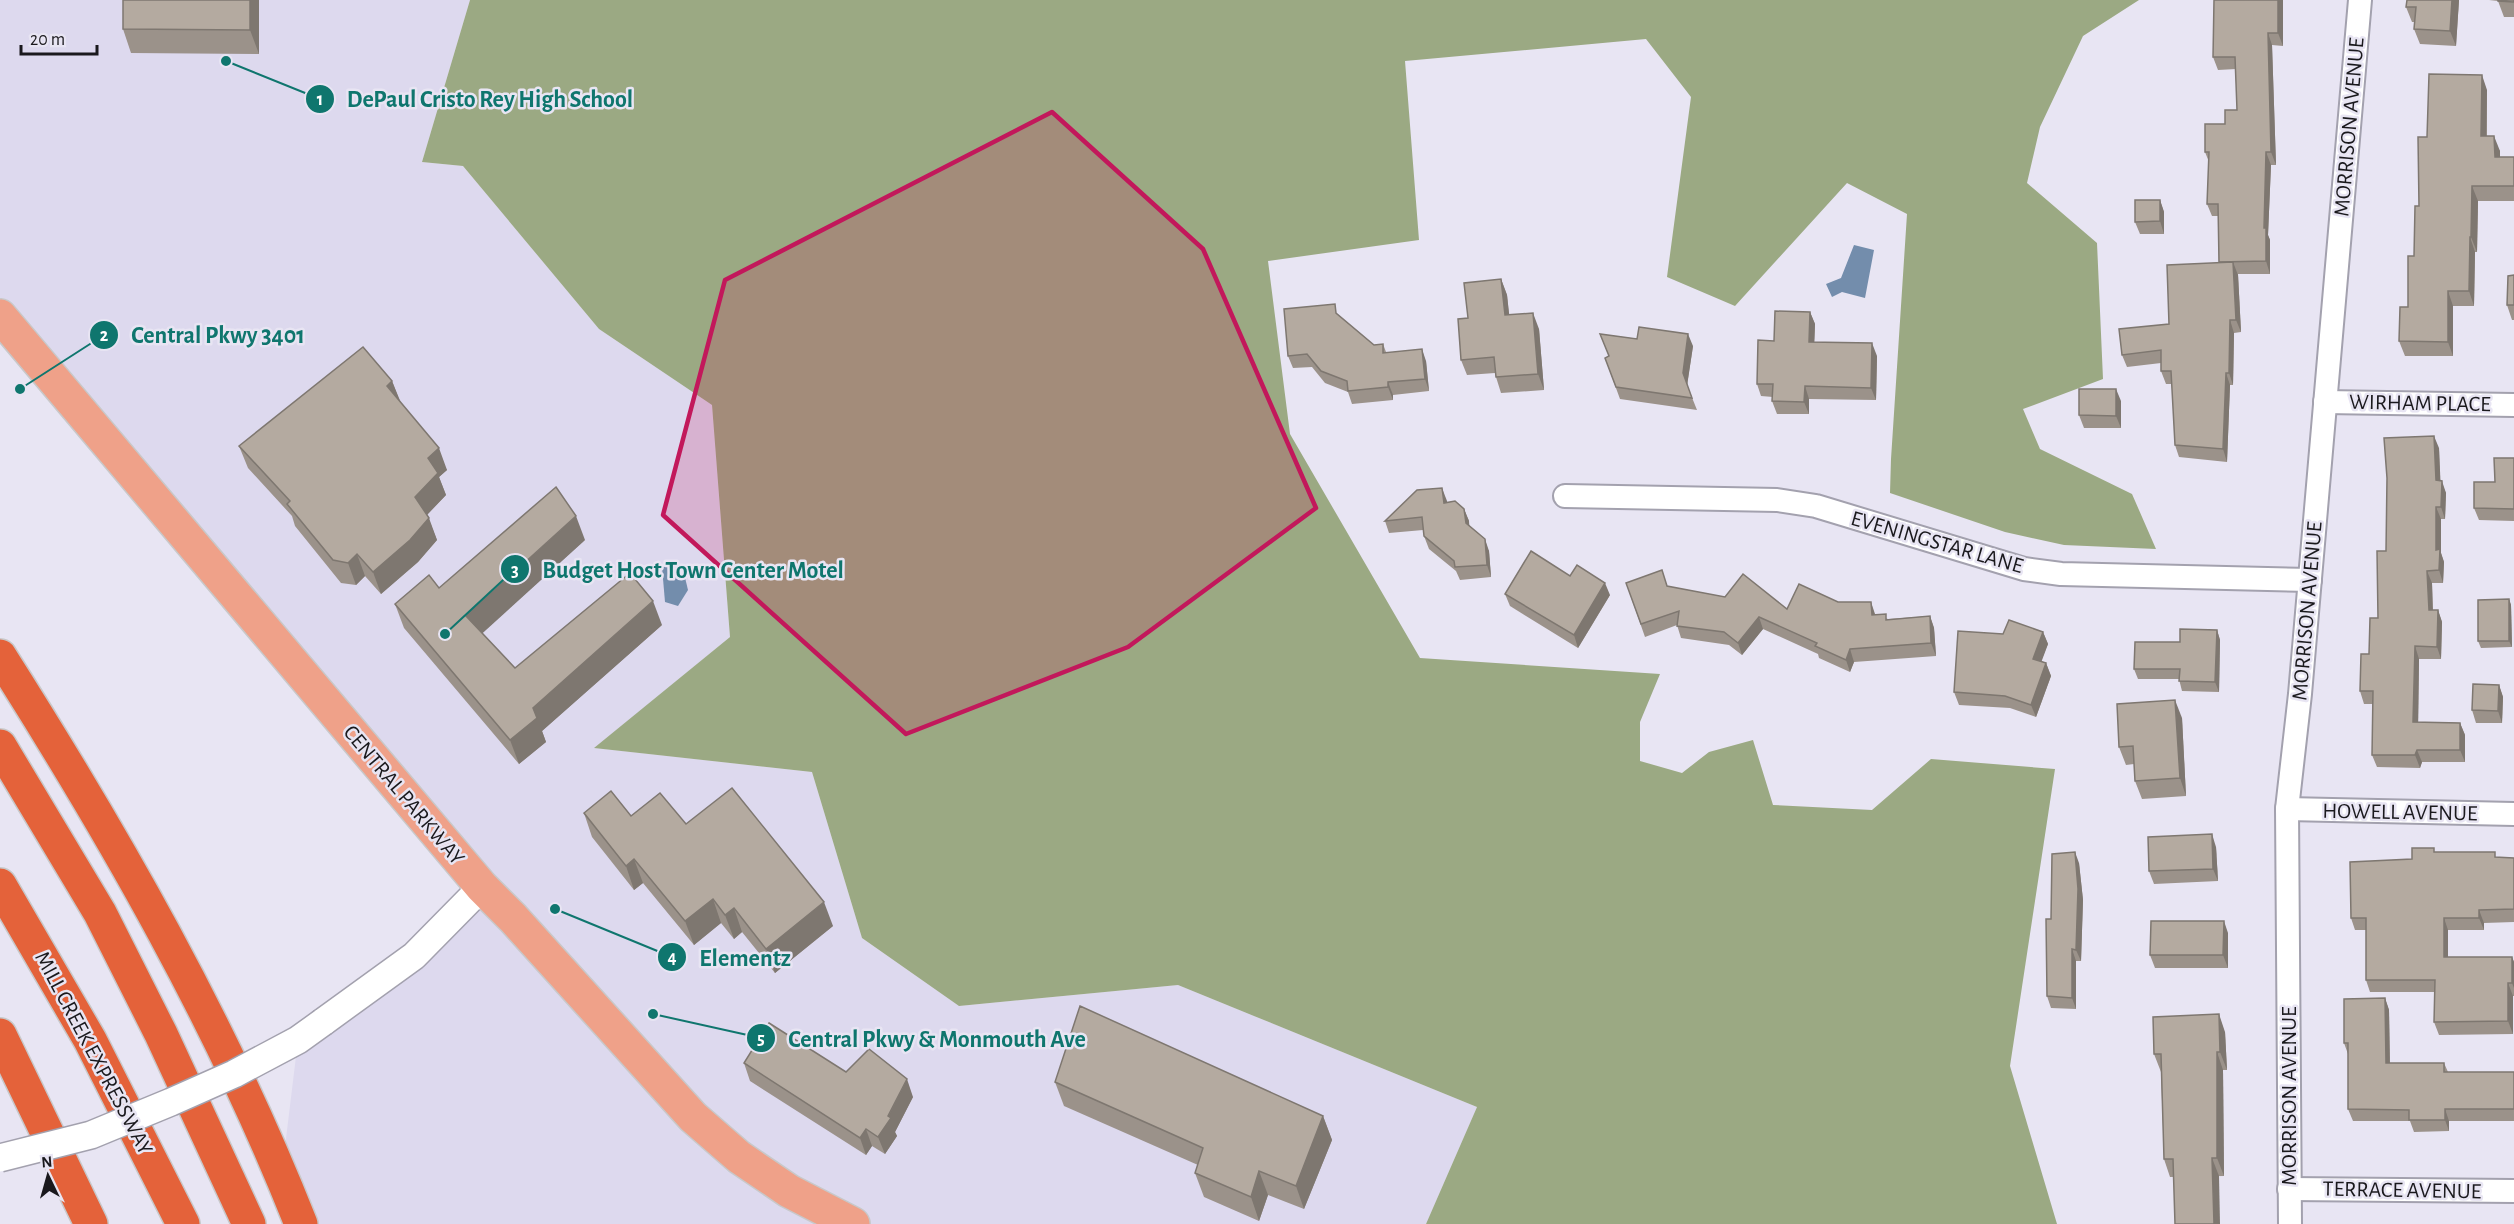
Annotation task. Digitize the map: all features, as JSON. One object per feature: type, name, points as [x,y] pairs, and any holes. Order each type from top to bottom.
[{"type":"highway","points":[[0,656],[71,768],[149,903],[214,1028],[268,1142],[301,1224]]},
{"type":"highway","points":[[0,746],[100,913],[161,1034],[249,1224]]},
{"type":"highway","name":"MILL CREEK EXPRESSWAY","points":[[0,885],[90,1040],[183,1224]]},
{"type":"highway","points":[[0,1035],[91,1224]]},
{"type":"main road","name":"CENTRAL PARKWAY","points":[[0,316],[482,887],[513,918],[693,1117],[739,1157],[789,1191],[853,1224]]},
{"type":"street","name":"MORRISON AVENUE","points":[[2290,1224],[2287,809],[2300,694],[2360,0]]},
{"type":"street","name":"WIRHAM PLACE","points":[[2325,402],[2514,405]]},
{"type":"street","name":"EVENINGSTAR LANE","points":[[1565,496],[1777,500],[1816,506],[2024,569],[2061,574],[2310,580]]},
{"type":"street","name":"HOWELL AVENUE","points":[[2287,809],[2514,814]]},
{"type":"street","points":[[0,1158],[91,1135],[234,1074],[298,1040],[414,956],[482,887]]},
{"type":"street","name":"TERRACE AVENUE","points":[[2289,1189],[2514,1191]]},
{"type":"highlighted area","points":[[1052,112],[1203,249],[1316,508],[1128,647],[906,734],[663,515],[725,280]]},
{"type":"shaded area","points":[[0,0],[470,0],[422,162],[463,166],[599,329],[712,405],[730,637],[595,748],[812,772],[862,938],[959,1006],[1178,985],[1477,1107],[1426,1224],[309,1224],[284,1155],[298,1040],[482,887],[0,316]]},
{"type":"green space","points":[[470,0],[2139,0],[2083,36],[2040,127],[2027,183],[2097,243],[2103,379],[2023,409],[2040,449],[2132,494],[2156,549],[2064,545],[2005,532],[1890,493],[1907,214],[1847,183],[1735,306],[1667,277],[1691,97],[1646,39],[1405,61],[1419,240],[1268,261],[1290,434],[1420,658],[1660,674],[1640,722],[1640,761],[1682,773],[1709,752],[1753,740],[1773,805],[1872,810],[1931,759],[2055,769],[2010,1066],[2057,1224],[1426,1224],[1477,1107],[1178,985],[959,1006],[862,938],[812,772],[594,748],[730,637],[712,405],[599,329],[463,166],[422,162]]},
{"type":"water","points":[[1854,245],[1874,250],[1865,298],[1842,292],[1832,297],[1826,284],[1841,278]]},
{"type":"water","points":[[682,565],[688,590],[678,606],[665,602],[662,567]]},
{"type":"building","points":[[123,0],[250,0],[250,30],[123,29]]},
{"type":"building","points":[[2214,0],[2278,0],[2278,33],[2268,33],[2271,152],[2266,152],[2264,228],[2266,228],[2266,261],[2219,262],[2218,204],[2207,204],[2209,152],[2205,152],[2205,124],[2225,124],[2225,110],[2237,110],[2235,57],[2213,57]]},
{"type":"building","points":[[2407,0],[2452,0],[2450,31],[2414,29],[2416,7],[2406,7]]},
{"type":"building","points":[[2514,0],[2514,2],[2498,1]]},
{"type":"building","points":[[2429,74],[2482,75],[2481,136],[2494,136],[2495,157],[2514,157],[2514,186],[2472,186],[2469,291],[2448,291],[2448,342],[2399,341],[2400,307],[2408,307],[2408,256],[2414,256],[2415,206],[2419,206],[2418,137],[2427,137]]},
{"type":"building","points":[[2135,200],[2160,200],[2160,221],[2135,222]]},
{"type":"building","points":[[2233,262],[2236,320],[2230,320],[2229,373],[2226,373],[2223,449],[2175,445],[2171,371],[2161,371],[2161,350],[2122,355],[2119,329],[2169,324],[2167,265]]},
{"type":"building","points":[[2514,275],[2514,305],[2507,305],[2508,276]]},
{"type":"building","points":[[1501,279],[1505,315],[1533,313],[1538,374],[1496,377],[1494,357],[1461,360],[1458,319],[1468,318],[1464,283]]},
{"type":"building","points":[[1335,304],[1336,313],[1374,345],[1383,344],[1383,353],[1422,349],[1425,379],[1388,382],[1388,387],[1348,391],[1347,381],[1321,371],[1307,354],[1288,356],[1284,309]]},
{"type":"building","points":[[1775,311],[1810,312],[1809,342],[1872,343],[1871,388],[1805,386],[1804,402],[1772,401],[1773,384],[1757,384],[1758,340],[1774,341]]},
{"type":"building","points":[[1639,327],[1688,334],[1683,373],[1692,398],[1616,387],[1605,358],[1609,356],[1600,334],[1637,339]]},
{"type":"building","points":[[363,347],[392,381],[387,386],[439,448],[428,458],[438,473],[415,497],[429,518],[410,540],[373,572],[357,554],[348,563],[333,560],[287,504],[290,501],[239,446]]},
{"type":"building","points":[[2079,389],[2116,389],[2116,416],[2079,415]]},
{"type":"building","points":[[2434,436],[2436,480],[2442,481],[2441,507],[2436,507],[2436,550],[2440,549],[2439,570],[2427,571],[2429,610],[2438,610],[2437,647],[2415,646],[2413,722],[2460,723],[2460,750],[2417,750],[2415,755],[2372,755],[2373,691],[2360,691],[2361,654],[2369,654],[2370,618],[2378,618],[2377,551],[2386,551],[2387,478],[2384,438]]},
{"type":"building","points":[[2494,458],[2514,458],[2514,509],[2474,508],[2474,482],[2495,482]]},
{"type":"building","points":[[556,487],[576,516],[466,616],[515,668],[630,573],[653,601],[533,708],[537,718],[510,740],[395,604],[429,575],[439,588]]},
{"type":"building","points":[[1442,488],[1444,503],[1455,501],[1464,509],[1466,523],[1485,539],[1487,565],[1455,567],[1454,561],[1424,536],[1422,517],[1385,521],[1417,490]]},
{"type":"building","points":[[1531,551],[1570,576],[1577,565],[1605,583],[1574,635],[1505,594]]},
{"type":"building","points":[[1662,570],[1667,586],[1725,597],[1743,574],[1787,609],[1799,584],[1838,602],[1871,602],[1872,615],[1886,614],[1886,620],[1930,616],[1931,643],[1850,649],[1846,660],[1815,646],[1817,643],[1759,617],[1738,643],[1724,632],[1677,626],[1679,611],[1641,624],[1626,583]]},
{"type":"building","points":[[2509,599],[2509,641],[2478,641],[2478,600]]},
{"type":"building","points":[[2009,620],[2043,632],[2033,659],[2046,663],[2031,705],[2005,696],[1954,692],[1958,631],[2003,634]]},
{"type":"building","points":[[2180,629],[2217,630],[2215,682],[2179,681],[2180,669],[2134,669],[2135,642],[2180,642]]},
{"type":"building","points":[[2473,684],[2499,685],[2498,711],[2472,710]]},
{"type":"building","points":[[2175,700],[2180,778],[2135,781],[2133,746],[2119,747],[2117,704]]},
{"type":"building","points":[[732,788],[824,902],[766,949],[734,908],[725,915],[713,899],[685,921],[634,859],[626,866],[584,813],[611,791],[631,816],[660,793],[686,824]]},
{"type":"building","points":[[2212,834],[2213,869],[2149,871],[2148,837]]},
{"type":"building","points":[[2412,848],[2434,848],[2434,852],[2495,852],[2495,857],[2514,858],[2514,909],[2479,910],[2479,918],[2444,918],[2444,957],[2512,957],[2512,983],[2508,983],[2508,1021],[2434,1022],[2435,980],[2366,980],[2366,918],[2351,918],[2350,862],[2412,859]]},
{"type":"building","points":[[2075,852],[2078,889],[2076,950],[2072,949],[2072,998],[2047,996],[2046,919],[2051,919],[2052,854]]},
{"type":"building","points":[[2151,921],[2224,921],[2223,955],[2150,955]]},
{"type":"building","points":[[2385,998],[2386,1063],[2444,1063],[2444,1072],[2514,1072],[2514,1109],[2445,1109],[2445,1120],[2409,1120],[2409,1110],[2348,1109],[2348,1043],[2344,1043],[2344,999]]},
{"type":"building","points":[[1080,1006],[1323,1116],[1296,1186],[1259,1171],[1251,1197],[1195,1173],[1203,1148],[1055,1082]]},
{"type":"building","points":[[2219,1014],[2217,1158],[2212,1158],[2214,1224],[2175,1224],[2173,1159],[2164,1159],[2161,1054],[2154,1054],[2153,1017]]},
{"type":"building","points":[[769,1023],[846,1072],[869,1049],[907,1079],[888,1116],[891,1118],[878,1137],[866,1129],[860,1138],[744,1063]]},
{"type":"place","name":"DePaul Cristo Rey High School","points":[[226,61]]},
{"type":"place","name":"Central Pkwy 3401","points":[[20,389]]},
{"type":"place","name":"Budget Host Town Center Motel","points":[[445,634]]},
{"type":"place","name":"Elementz","points":[[555,909]]},
{"type":"place","name":"Central Pkwy & Monmouth Ave","points":[[653,1014]]}]
